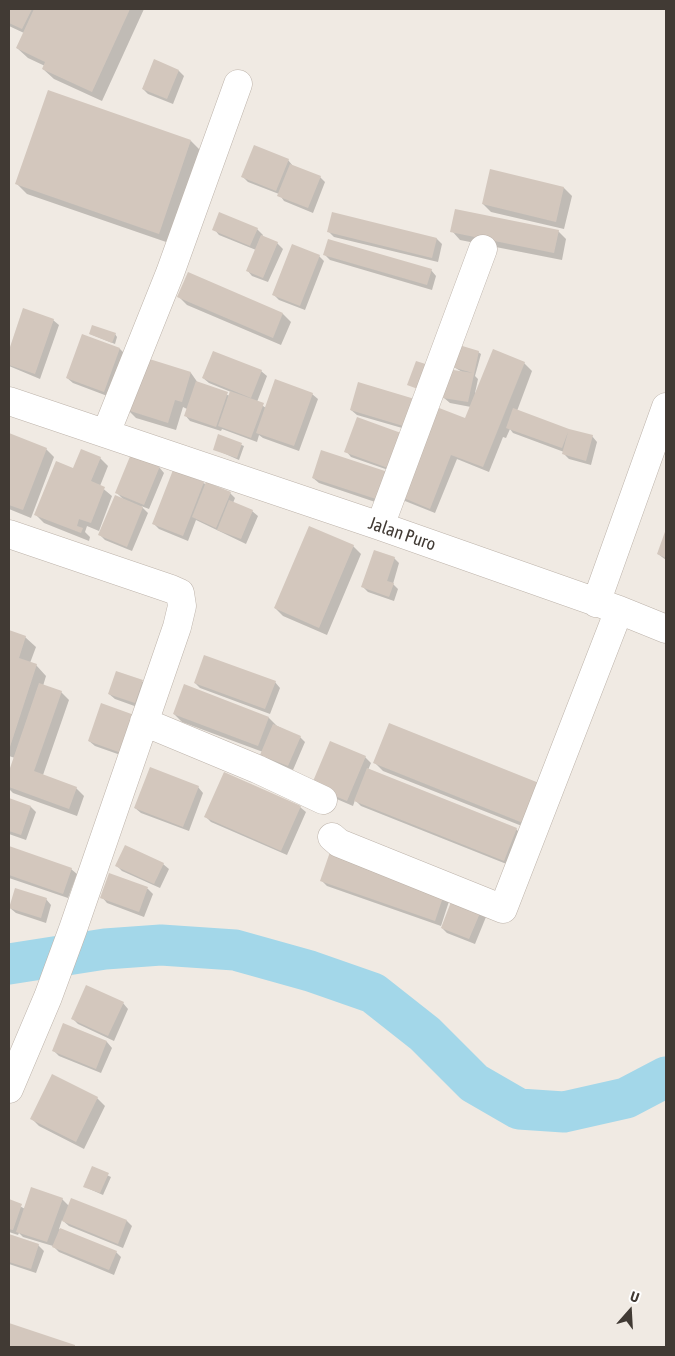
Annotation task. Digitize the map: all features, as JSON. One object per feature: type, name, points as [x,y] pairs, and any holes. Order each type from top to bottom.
[{"type":"street","points":[[106,433],[170,273],[238,84]]},
{"type":"street","points":[[380,526],[483,249]]},
{"type":"street","name":"Jalan Puro","points":[[9,401],[380,526],[607,606],[666,629]]},
{"type":"street","points":[[332,837],[339,843],[503,909],[607,606],[664,418]]},
{"type":"street","points":[[9,534],[180,593],[182,606],[177,627],[73,929],[48,997],[9,1089]]},
{"type":"street","points":[[144,722],[257,769],[323,800]]},
{"type":"building","points":[[9,9],[32,9],[22,29],[9,23]]},
{"type":"building","points":[[34,9],[130,9],[92,92],[42,69],[45,62],[16,48]]},
{"type":"building","points":[[154,59],[179,70],[167,99],[142,89]]},
{"type":"building","points":[[48,90],[191,140],[159,234],[15,184]]},
{"type":"building","points":[[254,145],[289,159],[276,191],[241,177]]},
{"type":"building","points":[[290,164],[321,176],[308,208],[277,196]]},
{"type":"building","points":[[490,169],[564,187],[556,222],[482,204]]},
{"type":"building","points":[[455,209],[559,230],[554,253],[450,232]]},
{"type":"building","points":[[219,212],[258,228],[250,246],[212,230]]},
{"type":"building","points":[[332,212],[437,238],[432,258],[327,232]]},
{"type":"building","points":[[261,235],[278,242],[263,278],[246,271]]},
{"type":"building","points":[[328,239],[432,269],[427,285],[323,255]]},
{"type":"building","points":[[292,244],[320,255],[300,306],[272,295]]},
{"type":"building","points":[[188,272],[283,313],[273,338],[177,297]]},
{"type":"building","points":[[23,308],[54,319],[35,374],[9,365],[9,350]]},
{"type":"building","points":[[92,325],[116,333],[112,343],[89,334]]},
{"type":"building","points":[[82,334],[120,348],[104,392],[66,378]]},
{"type":"building","points":[[459,345],[479,351],[468,402],[443,398],[447,369],[473,373],[452,367]]},
{"type":"building","points":[[493,349],[525,362],[483,467],[451,455],[430,509],[399,496],[434,406],[465,418]]},
{"type":"building","points":[[213,351],[262,370],[251,398],[202,378]]},
{"type":"building","points":[[143,357],[191,372],[182,402],[175,400],[168,423],[127,410]]},
{"type":"building","points":[[416,361],[435,367],[426,392],[407,385]]},
{"type":"building","points":[[275,379],[313,393],[294,446],[256,433]]},
{"type":"building","points":[[196,381],[228,392],[216,427],[184,416]]},
{"type":"building","points":[[358,382],[418,400],[410,428],[350,410]]},
{"type":"building","points":[[230,391],[264,403],[251,438],[218,426]]},
{"type":"building","points":[[513,408],[569,429],[593,435],[586,461],[562,454],[568,432],[562,448],[506,428]]},
{"type":"building","points":[[357,417],[401,433],[388,468],[344,452]]},
{"type":"building","points":[[9,433],[47,448],[23,510],[9,505]]},
{"type":"building","points":[[218,434],[242,443],[237,458],[213,450]]},
{"type":"building","points":[[81,449],[101,457],[91,481],[105,487],[91,523],[79,519],[77,526],[83,528],[81,533],[34,515],[56,461],[73,468]]},
{"type":"building","points":[[321,450],[391,473],[382,501],[312,478]]},
{"type":"building","points":[[131,454],[160,466],[144,505],[115,493]]},
{"type":"building","points":[[173,470],[204,482],[183,536],[152,524]]},
{"type":"building","points":[[206,482],[231,492],[216,528],[192,517]]},
{"type":"building","points":[[115,495],[143,507],[127,547],[98,535]]},
{"type":"building","points":[[229,500],[253,510],[241,539],[217,530]]},
{"type":"building","points":[[309,526],[354,545],[319,628],[274,608]]},
{"type":"building","points":[[666,529],[666,558],[657,554]]},
{"type":"building","points":[[374,550],[395,557],[387,581],[394,583],[389,597],[361,587]]},
{"type":"building","points":[[9,630],[26,636],[19,658],[37,664],[9,750]]},
{"type":"building","points":[[204,655],[276,681],[265,709],[194,683]]},
{"type":"building","points":[[116,671],[143,680],[135,703],[108,694]]},
{"type":"building","points":[[39,683],[62,691],[34,771],[77,787],[69,809],[9,787],[9,771]]},
{"type":"building","points":[[184,684],[269,717],[258,746],[173,714]]},
{"type":"building","points":[[101,703],[137,716],[124,754],[88,741]]},
{"type":"building","points":[[389,723],[539,783],[523,823],[373,763]]},
{"type":"building","points":[[273,724],[301,736],[288,766],[260,755]]},
{"type":"building","points":[[330,741],[366,756],[347,801],[311,786]]},
{"type":"building","points":[[150,767],[199,786],[183,827],[134,808]]},
{"type":"building","points":[[367,768],[517,828],[504,861],[354,801]]},
{"type":"building","points":[[224,772],[301,806],[281,851],[204,817]]},
{"type":"building","points":[[9,798],[31,806],[21,835],[9,831]]},
{"type":"building","points":[[125,845],[164,863],[154,884],[115,866]]},
{"type":"building","points":[[9,846],[72,868],[63,894],[9,875]]},
{"type":"building","points":[[331,849],[446,888],[435,921],[320,881]]},
{"type":"building","points":[[109,873],[148,887],[139,912],[100,898]]},
{"type":"building","points":[[15,888],[47,898],[41,918],[9,908]]},
{"type":"building","points":[[454,894],[483,906],[469,939],[441,928]]},
{"type":"building","points":[[86,985],[124,1002],[108,1036],[71,1019]]},
{"type":"building","points":[[63,1023],[107,1041],[96,1069],[52,1051]]},
{"type":"building","points":[[52,1074],[98,1097],[76,1142],[30,1119]]},
{"type":"building","points":[[92,1166],[109,1173],[100,1193],[83,1187]]},
{"type":"building","points":[[31,1187],[63,1198],[47,1242],[16,1232]]},
{"type":"building","points":[[71,1198],[127,1220],[118,1244],[62,1221]]},
{"type":"building","points":[[9,1199],[22,1204],[13,1230],[9,1229]]},
{"type":"building","points":[[60,1228],[117,1251],[109,1270],[52,1247]]},
{"type":"building","points":[[9,1234],[39,1244],[31,1269],[9,1262]]},
{"type":"building","points":[[9,1323],[75,1345],[75,1347],[9,1347]]},
{"type":"waterway","points":[[9,964],[105,949],[161,945],[235,950],[310,971],[373,993],[425,1034],[474,1083],[519,1109],[564,1112],[626,1098],[666,1077]]}]
